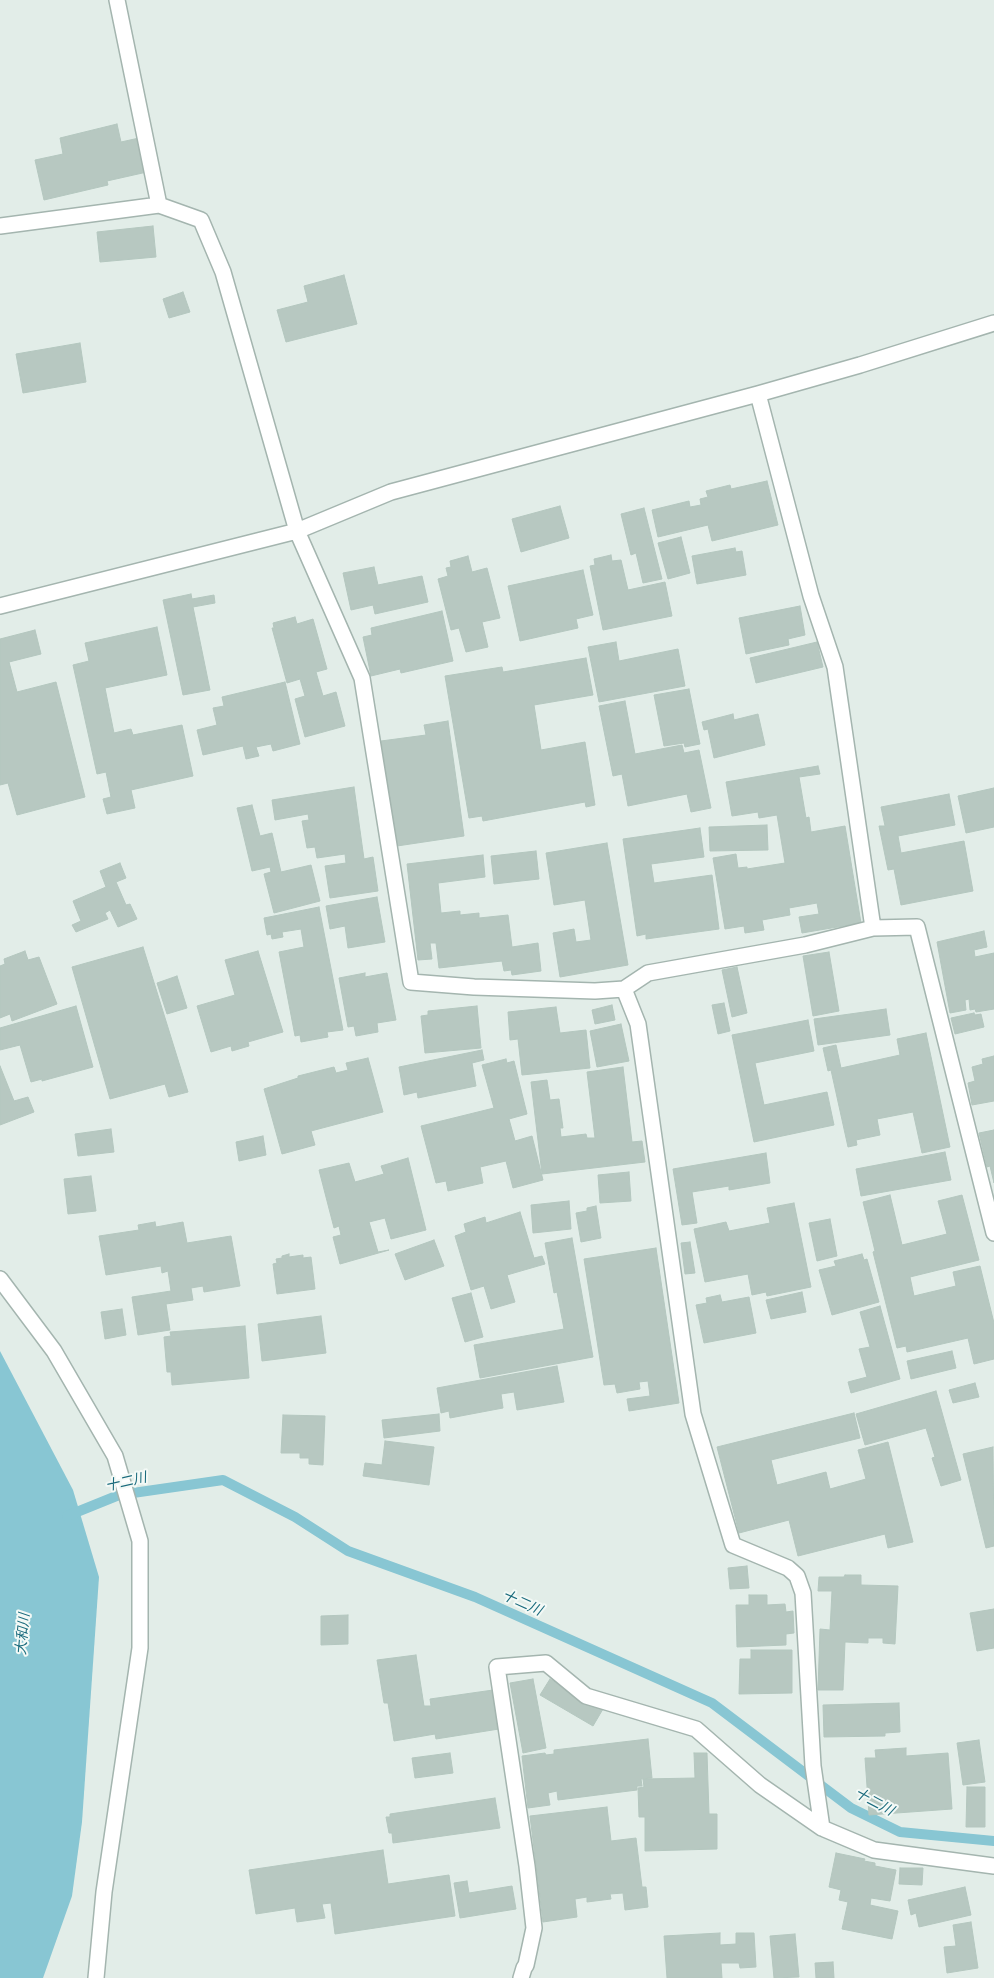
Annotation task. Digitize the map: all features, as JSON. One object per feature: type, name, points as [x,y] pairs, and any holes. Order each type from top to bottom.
[{"type":"street","points":[[117,0],[159,205]]},
{"type":"street","points":[[0,226],[159,205],[201,220],[223,272],[297,531],[362,678],[411,982],[474,987],[595,991],[624,989],[648,973],[805,945],[873,928],[917,927],[994,1233]]},
{"type":"street","points":[[0,606],[297,531],[391,492],[758,394],[994,323]]},
{"type":"street","points":[[758,394],[811,596],[836,667],[873,928]]},
{"type":"street","points":[[624,989],[638,1024],[693,1414],[734,1545],[788,1568],[798,1576],[803,1593],[813,1766],[822,1828]]},
{"type":"street","points":[[0,1279],[54,1352],[115,1456],[140,1541],[140,1648],[104,1892],[96,1978]]},
{"type":"street","points":[[521,1978],[526,1965],[534,1928],[527,1866],[497,1667],[546,1664],[586,1696],[696,1729],[760,1785],[822,1828],[874,1850],[994,1866]]},
{"type":"water","name":"大和川","points":[[0,1351],[73,1490],[99,1577],[82,1822],[72,1896],[43,1978],[0,1978]]},
{"type":"building","points":[[117,124],[121,142],[139,138],[147,172],[107,181],[108,185],[44,200],[35,160],[63,154],[60,138]]},
{"type":"building","points":[[153,226],[156,257],[100,262],[97,232]]},
{"type":"building","points":[[344,275],[357,324],[286,342],[277,310],[308,302],[304,286]]},
{"type":"building","points":[[183,292],[190,312],[169,318],[163,299]]},
{"type":"building","points":[[80,343],[86,382],[23,393],[16,354]]},
{"type":"building","points":[[767,481],[778,525],[712,541],[708,525],[658,537],[652,510],[689,501],[690,507],[701,505],[700,499],[708,497],[706,491],[730,485],[731,489]]},
{"type":"building","points":[[560,506],[569,538],[521,552],[512,519]]},
{"type":"building","points":[[644,508],[662,579],[643,583],[636,553],[631,555],[621,514]]},
{"type":"building","points":[[681,537],[690,573],[668,579],[658,543]]},
{"type":"building","points":[[735,548],[736,552],[742,551],[746,575],[697,584],[692,556]]},
{"type":"building","points":[[611,555],[612,561],[621,560],[628,590],[665,582],[672,616],[603,630],[590,566],[595,565],[594,559]]},
{"type":"building","points":[[468,556],[472,572],[487,568],[500,618],[482,622],[488,647],[466,652],[459,628],[451,630],[438,579],[448,576],[446,568],[451,567],[450,561]]},
{"type":"building","points":[[374,567],[378,585],[422,576],[428,602],[375,614],[373,605],[351,610],[343,573]]},
{"type":"building","points":[[583,570],[593,615],[576,619],[578,628],[520,641],[508,586]]},
{"type":"building","points":[[191,594],[192,599],[214,595],[215,603],[193,607],[210,690],[183,695],[163,600]]},
{"type":"building","points":[[800,606],[805,635],[788,639],[789,645],[746,654],[739,618]]},
{"type":"building","points":[[442,611],[453,661],[401,673],[400,669],[371,676],[363,637],[372,635],[371,628]]},
{"type":"building","points":[[295,617],[297,624],[313,619],[327,669],[316,672],[323,696],[336,692],[345,726],[305,737],[295,699],[305,696],[300,679],[287,683],[272,628],[274,628],[273,623]]},
{"type":"building","points":[[157,627],[167,675],[105,688],[114,733],[131,729],[133,735],[182,725],[193,776],[131,790],[135,808],[107,814],[103,799],[111,797],[106,772],[97,774],[73,665],[89,661],[85,643]]},
{"type":"building","points":[[35,630],[41,654],[9,662],[17,692],[56,682],[85,797],[17,815],[8,783],[0,785],[0,639]]},
{"type":"building","points":[[616,642],[619,661],[678,649],[685,686],[599,702],[588,647]]},
{"type":"building","points":[[817,642],[823,667],[756,683],[750,658]]},
{"type":"building","points":[[586,658],[593,695],[534,705],[541,750],[585,742],[595,805],[586,807],[585,802],[483,821],[482,816],[469,818],[445,676],[502,667],[503,672]]},
{"type":"building","points":[[285,682],[300,744],[273,751],[271,744],[256,747],[259,756],[246,759],[243,746],[203,755],[197,730],[217,725],[213,708],[224,706],[222,697]]},
{"type":"building","points":[[689,689],[700,744],[685,747],[684,743],[664,746],[654,695]]},
{"type":"building","points":[[625,701],[635,754],[682,745],[684,753],[699,750],[711,808],[691,812],[687,794],[628,806],[622,774],[613,776],[599,706]]},
{"type":"building","points":[[733,714],[734,720],[758,714],[765,745],[714,758],[708,729],[704,730],[702,722]]},
{"type":"building","points":[[448,721],[464,836],[397,846],[381,741],[426,735],[424,725]]},
{"type":"building","points":[[818,766],[820,774],[799,777],[806,818],[809,817],[811,832],[845,826],[861,923],[802,933],[799,917],[819,914],[817,903],[789,908],[790,915],[762,920],[764,930],[745,933],[744,926],[725,929],[713,858],[736,854],[738,868],[747,867],[747,869],[785,863],[777,815],[759,818],[758,812],[732,816],[726,782]]},
{"type":"building","points":[[354,787],[364,859],[373,857],[378,891],[330,898],[325,866],[346,863],[345,854],[317,858],[315,847],[307,848],[302,821],[309,820],[308,814],[275,820],[272,800]]},
{"type":"building","points":[[994,788],[994,827],[966,833],[958,796]]},
{"type":"building","points":[[949,794],[955,825],[898,836],[901,853],[964,841],[973,891],[901,905],[894,869],[888,870],[879,826],[885,826],[881,807]]},
{"type":"building","points":[[252,805],[260,836],[272,833],[281,872],[311,865],[320,901],[274,913],[264,874],[271,872],[270,867],[252,871],[237,808]]},
{"type":"building","points":[[767,825],[768,850],[710,851],[709,827]]},
{"type":"building","points":[[700,828],[704,857],[651,864],[654,883],[712,875],[719,929],[646,939],[646,934],[637,936],[623,839]]},
{"type":"building","points":[[607,843],[628,965],[560,977],[553,933],[574,929],[576,942],[591,940],[585,900],[554,905],[546,853]]},
{"type":"building","points":[[536,851],[539,879],[494,884],[491,856]]},
{"type":"building","points":[[483,855],[485,877],[438,883],[441,913],[460,911],[460,915],[479,913],[479,918],[508,915],[512,947],[538,943],[541,971],[512,975],[511,970],[504,971],[502,961],[439,968],[436,943],[430,943],[432,959],[418,960],[407,864]]},
{"type":"building","points":[[120,863],[126,878],[116,882],[126,905],[130,904],[137,919],[118,927],[110,910],[105,913],[108,919],[76,932],[72,925],[81,921],[73,901],[106,887],[100,871]]},
{"type":"building","points":[[377,897],[385,942],[348,948],[345,926],[330,929],[326,906]]},
{"type":"building","points":[[319,907],[343,1030],[327,1032],[328,1037],[301,1042],[300,1035],[295,1036],[279,952],[304,947],[301,929],[282,932],[283,937],[272,939],[271,934],[267,935],[264,918]]},
{"type":"building","points":[[984,931],[987,947],[974,950],[975,957],[994,953],[994,1009],[976,1012],[975,1009],[970,1010],[969,999],[965,1000],[966,1010],[950,1013],[937,942]]},
{"type":"building","points":[[143,947],[188,1092],[169,1097],[165,1084],[110,1099],[72,967]]},
{"type":"building","points":[[25,951],[28,960],[39,957],[57,1004],[12,1021],[10,1014],[0,1018],[0,966],[5,964],[4,959]]},
{"type":"building","points":[[258,951],[283,1032],[248,1042],[249,1046],[232,1051],[231,1046],[211,1052],[197,1006],[235,995],[225,960]]},
{"type":"building","points":[[829,952],[839,1011],[813,1016],[803,956]]},
{"type":"building","points":[[737,967],[747,1013],[732,1017],[722,970]]},
{"type":"building","points":[[365,973],[365,977],[387,973],[396,1020],[377,1023],[378,1032],[356,1036],[354,1026],[348,1027],[339,978]]},
{"type":"building","points":[[177,976],[187,1008],[167,1014],[157,983]]},
{"type":"building","points":[[724,1003],[730,1031],[718,1034],[712,1005]]},
{"type":"building","points":[[612,1005],[615,1020],[595,1024],[592,1010]]},
{"type":"building","points":[[76,1006],[93,1067],[42,1081],[42,1079],[31,1082],[20,1045],[0,1050],[0,1028]]},
{"type":"building","points":[[477,1006],[481,1048],[425,1053],[421,1016],[428,1015],[428,1011]]},
{"type":"building","points":[[556,1007],[560,1033],[586,1030],[590,1068],[522,1075],[518,1039],[510,1040],[508,1012]]},
{"type":"building","points":[[886,1009],[890,1035],[818,1045],[814,1019]]},
{"type":"building","points":[[974,1013],[975,1015],[981,1014],[984,1027],[955,1034],[951,1018]]},
{"type":"building","points":[[808,1020],[814,1051],[755,1063],[764,1105],[827,1092],[834,1125],[754,1142],[732,1035]]},
{"type":"building","points":[[621,1024],[629,1061],[597,1067],[590,1031]]},
{"type":"building","points":[[926,1033],[950,1147],[922,1153],[913,1112],[877,1119],[880,1135],[856,1140],[857,1145],[848,1147],[831,1070],[828,1071],[823,1048],[836,1045],[841,1068],[900,1055],[897,1039]]},
{"type":"building","points":[[482,1050],[484,1060],[472,1063],[476,1086],[418,1098],[417,1092],[404,1095],[399,1067]]},
{"type":"building","points":[[994,1056],[994,1101],[972,1105],[968,1083],[975,1081],[972,1067],[983,1064],[982,1059]]},
{"type":"building","points":[[368,1058],[383,1112],[311,1131],[315,1145],[282,1154],[264,1089],[298,1078],[298,1076],[334,1067],[336,1073],[348,1070],[346,1063]]},
{"type":"building","points":[[506,1059],[507,1063],[514,1061],[527,1114],[509,1119],[515,1141],[532,1136],[543,1180],[513,1188],[506,1161],[480,1167],[483,1183],[448,1191],[446,1181],[436,1183],[421,1126],[494,1108],[482,1065]]},
{"type":"building","points":[[0,1066],[14,1101],[28,1097],[34,1112],[0,1125]]},
{"type":"building","points":[[623,1067],[632,1142],[642,1141],[645,1162],[542,1174],[531,1082],[547,1080],[550,1100],[559,1099],[563,1128],[560,1128],[561,1137],[586,1134],[587,1138],[595,1138],[587,1072]]},
{"type":"building","points":[[111,1129],[114,1152],[78,1156],[75,1134]]},
{"type":"building","points":[[994,1130],[994,1183],[990,1166],[987,1167],[979,1133]]},
{"type":"building","points":[[263,1136],[266,1155],[239,1161],[236,1142]]},
{"type":"building","points":[[945,1152],[951,1180],[861,1196],[856,1169]]},
{"type":"building","points":[[766,1153],[770,1183],[729,1190],[729,1186],[692,1192],[697,1223],[682,1225],[673,1169]]},
{"type":"building","points":[[408,1158],[426,1230],[391,1239],[385,1218],[369,1222],[378,1252],[389,1250],[340,1264],[333,1237],[341,1235],[339,1226],[334,1228],[319,1170],[349,1163],[355,1182],[384,1174],[381,1166]]},
{"type":"building","points":[[629,1172],[631,1201],[600,1203],[598,1175]]},
{"type":"building","points":[[91,1176],[96,1211],[68,1214],[64,1179]]},
{"type":"building","points":[[890,1195],[902,1245],[947,1234],[938,1201],[962,1195],[979,1260],[910,1277],[914,1296],[956,1286],[953,1272],[980,1266],[994,1323],[994,1359],[974,1364],[968,1338],[907,1352],[906,1346],[897,1348],[873,1252],[875,1251],[863,1202]]},
{"type":"building","points":[[569,1201],[571,1229],[533,1233],[531,1205]]},
{"type":"building","points":[[794,1203],[811,1287],[767,1296],[766,1292],[752,1295],[748,1274],[705,1282],[694,1229],[726,1222],[729,1231],[770,1223],[767,1208]]},
{"type":"building","points":[[596,1206],[601,1238],[581,1242],[576,1213],[587,1211],[587,1208]]},
{"type":"building","points":[[520,1212],[534,1258],[542,1256],[545,1264],[507,1275],[515,1302],[491,1309],[484,1286],[471,1290],[455,1236],[466,1232],[464,1224],[485,1217],[486,1223]]},
{"type":"building","points":[[830,1219],[837,1256],[817,1261],[809,1223]]},
{"type":"building","points":[[155,1222],[156,1227],[183,1222],[187,1243],[231,1236],[240,1286],[204,1292],[203,1286],[191,1288],[193,1300],[166,1304],[170,1330],[138,1335],[132,1297],[171,1291],[168,1271],[162,1273],[161,1266],[106,1275],[99,1236],[139,1230],[138,1225]]},
{"type":"building","points":[[572,1238],[593,1357],[480,1378],[474,1345],[564,1329],[557,1292],[554,1293],[545,1243]]},
{"type":"building","points":[[434,1240],[444,1266],[405,1280],[395,1254]]},
{"type":"building","points":[[690,1242],[695,1273],[685,1274],[681,1243]]},
{"type":"building","points":[[656,1248],[679,1403],[629,1411],[627,1399],[650,1396],[648,1381],[639,1382],[640,1389],[617,1393],[615,1384],[604,1385],[584,1259]]},
{"type":"building","points":[[289,1254],[289,1257],[303,1255],[303,1258],[311,1257],[315,1289],[277,1294],[273,1264],[277,1263],[276,1259]]},
{"type":"building","points":[[862,1254],[864,1260],[867,1259],[879,1302],[832,1315],[819,1270],[836,1266],[834,1261]]},
{"type":"building","points":[[802,1292],[806,1312],[771,1319],[766,1300]]},
{"type":"building","points":[[471,1293],[483,1337],[465,1342],[452,1298]]},
{"type":"building","points":[[720,1295],[722,1302],[749,1297],[756,1333],[704,1343],[696,1305],[707,1303],[706,1298]]},
{"type":"building","points":[[880,1306],[900,1379],[851,1393],[848,1382],[867,1377],[859,1349],[870,1347],[860,1312]]},
{"type":"building","points":[[122,1309],[126,1335],[105,1339],[101,1312]]},
{"type":"building","points":[[321,1316],[326,1353],[262,1361],[258,1324]]},
{"type":"building","points":[[245,1326],[249,1378],[172,1385],[171,1372],[167,1372],[164,1337],[171,1336],[170,1332]]},
{"type":"building","points":[[952,1351],[956,1368],[911,1379],[907,1361]]},
{"type":"building","points":[[557,1366],[564,1402],[517,1410],[514,1392],[501,1394],[503,1408],[450,1418],[449,1411],[441,1413],[437,1388]]},
{"type":"building","points":[[975,1383],[979,1397],[953,1403],[949,1390]]},
{"type":"building","points":[[936,1391],[961,1480],[941,1486],[932,1458],[935,1457],[926,1428],[865,1445],[856,1414]]},
{"type":"building","points":[[854,1413],[860,1438],[771,1460],[777,1485],[826,1472],[830,1489],[866,1479],[858,1450],[888,1442],[913,1542],[888,1548],[885,1534],[798,1556],[789,1520],[739,1533],[717,1447]]},
{"type":"building","points":[[439,1414],[440,1431],[384,1438],[382,1420]]},
{"type":"building","points":[[283,1415],[325,1416],[323,1465],[309,1464],[309,1458],[300,1458],[300,1453],[281,1453]]},
{"type":"building","points":[[385,1441],[434,1447],[429,1485],[363,1476],[365,1463],[382,1465]]},
{"type":"building","points":[[993,1447],[994,1546],[986,1548],[963,1454]]},
{"type":"building","points":[[747,1566],[749,1588],[730,1589],[728,1568]]},
{"type":"building","points":[[845,1575],[861,1575],[861,1585],[898,1586],[895,1644],[883,1643],[883,1638],[868,1638],[868,1643],[845,1642],[843,1690],[818,1690],[820,1629],[830,1630],[832,1591],[818,1591],[819,1577],[844,1577]]},
{"type":"building","points":[[749,1595],[767,1595],[767,1605],[785,1604],[786,1612],[793,1611],[794,1633],[786,1634],[786,1645],[737,1647],[736,1605],[749,1605]]},
{"type":"building","points":[[994,1609],[994,1648],[977,1651],[970,1613]]},
{"type":"building","points":[[348,1615],[348,1644],[321,1645],[321,1616]]},
{"type":"building","points":[[751,1650],[792,1650],[792,1693],[739,1694],[740,1659],[751,1659]]},
{"type":"building","points":[[416,1655],[424,1706],[431,1706],[430,1699],[493,1690],[499,1729],[436,1739],[435,1734],[394,1741],[388,1703],[384,1703],[377,1660]]},
{"type":"building","points":[[533,1679],[546,1748],[523,1753],[510,1683]]},
{"type":"building","points":[[550,1679],[603,1709],[593,1726],[540,1695]]},
{"type":"building","points":[[899,1703],[900,1732],[885,1733],[885,1736],[824,1737],[823,1705]]},
{"type":"building","points":[[648,1739],[652,1778],[641,1779],[642,1786],[637,1786],[637,1790],[558,1800],[557,1791],[548,1793],[550,1805],[528,1808],[522,1756],[545,1753],[546,1755],[554,1754],[554,1750]]},
{"type":"building","points":[[979,1740],[985,1782],[963,1785],[957,1743]]},
{"type":"building","points":[[906,1748],[906,1756],[948,1753],[952,1809],[869,1815],[865,1758],[876,1758],[875,1750]]},
{"type":"building","points":[[450,1753],[453,1773],[415,1778],[412,1758]]},
{"type":"building","points":[[694,1753],[707,1753],[709,1814],[717,1814],[717,1849],[645,1851],[645,1817],[639,1817],[638,1788],[644,1787],[643,1779],[695,1778]]},
{"type":"building","points":[[967,1787],[985,1787],[985,1827],[966,1827]]},
{"type":"building","points":[[495,1798],[500,1828],[393,1843],[392,1833],[389,1833],[386,1817],[390,1817],[390,1814]]},
{"type":"building","points":[[607,1807],[611,1841],[636,1838],[642,1887],[646,1887],[648,1907],[625,1910],[623,1893],[610,1894],[611,1899],[587,1902],[587,1897],[575,1899],[577,1917],[543,1922],[530,1816]]},
{"type":"building","points":[[383,1850],[388,1884],[449,1875],[455,1916],[335,1934],[331,1903],[322,1904],[325,1918],[297,1922],[295,1908],[256,1914],[249,1870]]},
{"type":"building","points":[[836,1853],[865,1859],[864,1861],[875,1863],[875,1866],[896,1870],[890,1901],[871,1898],[870,1905],[898,1911],[892,1939],[842,1929],[848,1902],[839,1900],[841,1890],[829,1887]]},
{"type":"building","points":[[900,1868],[923,1868],[922,1885],[899,1884]]},
{"type":"building","points":[[467,1881],[469,1893],[512,1886],[516,1909],[460,1918],[454,1883]]},
{"type":"building","points":[[965,1887],[971,1915],[919,1927],[916,1913],[911,1915],[908,1900]]},
{"type":"building","points":[[971,1922],[978,1968],[947,1973],[944,1947],[956,1946],[953,1925]]},
{"type":"building","points":[[720,1933],[720,1945],[736,1944],[736,1933],[754,1933],[756,1967],[740,1968],[739,1963],[721,1963],[722,1978],[667,1978],[664,1936]]},
{"type":"building","points":[[795,1934],[799,1977],[774,1978],[770,1936]]},
{"type":"building","points":[[833,1962],[834,1978],[816,1978],[815,1963]]},
{"type":"waterway","name":"十二川","points":[[67,1516],[119,1495],[223,1480],[295,1517],[348,1551],[475,1597],[712,1703],[851,1808],[900,1832],[994,1841]]}]
